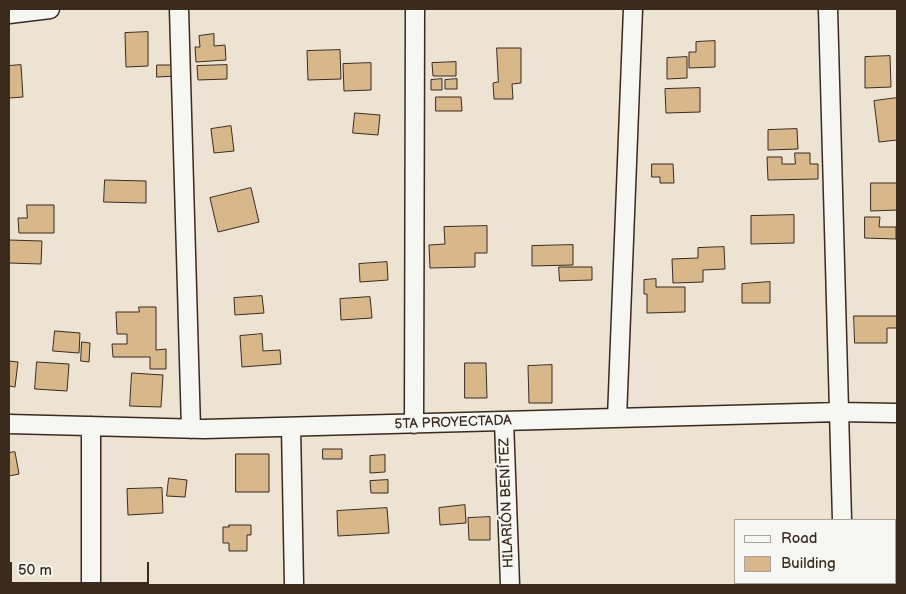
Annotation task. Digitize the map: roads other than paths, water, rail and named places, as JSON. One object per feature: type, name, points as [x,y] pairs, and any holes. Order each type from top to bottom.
[{"type":"street","points":[[13,12],[50,9]]},
{"type":"street","points":[[179,9],[191,429]]},
{"type":"street","points":[[414,424],[415,9]]},
{"type":"street","points":[[617,418],[633,9]]},
{"type":"street","points":[[828,9],[842,519]]},
{"type":"street","name":"5TA PROYECTADA","points":[[9,424],[191,429],[839,412],[897,413]]},
{"type":"street","name":"HILARIÓN BENÍTEZ","points":[[504,421],[510,585]]},
{"type":"street","points":[[91,585],[92,426]]},
{"type":"street","points":[[291,427],[294,585]]}]
